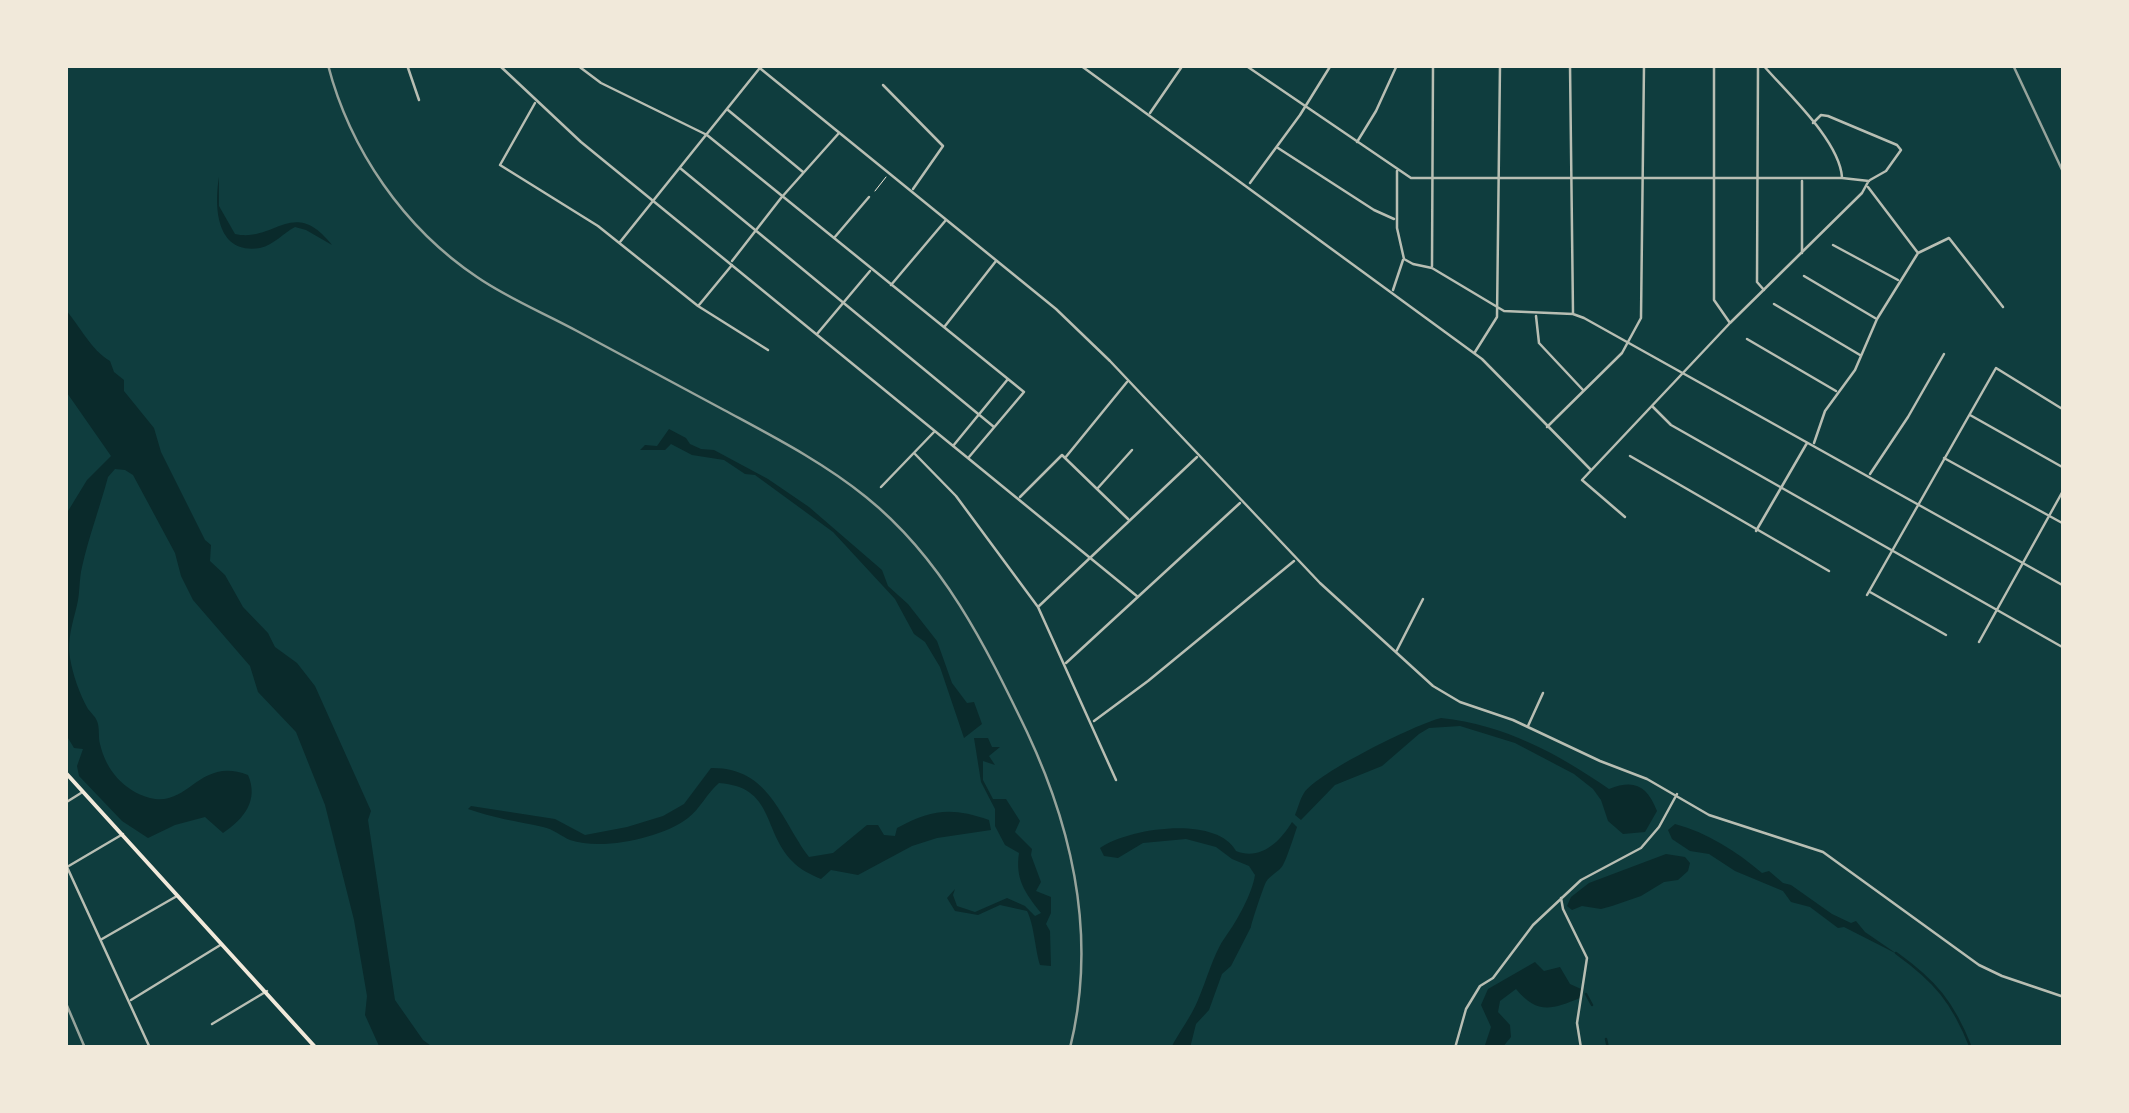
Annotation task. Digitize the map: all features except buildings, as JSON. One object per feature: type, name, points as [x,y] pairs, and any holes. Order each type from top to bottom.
[{"type":"main road","points":[[65,772],[316,1048]]},
{"type":"street","points":[[407,65],[419,100]]},
{"type":"street","points":[[499,65],[535,103],[1138,597]]},
{"type":"street","points":[[577,65],[601,83],[707,135],[1024,392],[968,458]]},
{"type":"street","points":[[1080,65],[1474,353],[1591,470]]},
{"type":"street","points":[[1148,116],[1183,65]]},
{"type":"street","points":[[1245,65],[1411,178],[1842,178],[1868,184],[1920,253]]},
{"type":"street","points":[[1248,185],[1306,108],[1331,65]]},
{"type":"street","points":[[1356,143],[1398,65]]},
{"type":"street","points":[[1432,65],[1432,268]]},
{"type":"street","points":[[1474,353],[1496,320],[1498,308],[1500,65]]},
{"type":"street","points":[[1570,65],[1573,314]]},
{"type":"street","points":[[1548,427],[1628,343],[1641,318],[1644,65]]},
{"type":"street","points":[[1714,65],[1714,300],[1730,323]]},
{"type":"street","points":[[1760,65],[1824,136],[1842,170],[1842,178]]},
{"type":"street","points":[[1760,65],[1757,282],[1764,290]]},
{"type":"street","points":[[620,242],[758,66],[1056,309],[1297,559],[1433,686],[1460,702],[1528,727],[1677,794],[1709,815],[1823,852],[1979,965],[2064,997]]},
{"type":"street","points":[[883,85],[943,146],[912,190]]},
{"type":"street","points":[[535,103],[500,165],[620,242],[698,306],[768,350]]},
{"type":"street","points":[[727,109],[804,172]]},
{"type":"street","points":[[1625,516],[1582,480],[1901,150],[1828,116],[1820,115],[1812,122]]},
{"type":"street","points":[[698,306],[782,198],[840,132]]},
{"type":"street","points":[[1276,147],[1374,210],[1396,219]]},
{"type":"street","points":[[680,168],[994,427]]},
{"type":"street","points":[[1392,292],[1404,259],[1396,219],[1397,171]]},
{"type":"street","points":[[1802,179],[1802,252]]},
{"type":"street","points":[[833,239],[869,197]]},
{"type":"street","points":[[890,286],[947,218]]},
{"type":"street","points":[[1813,444],[1825,412],[1850,378],[1876,319],[1920,253],[1949,238],[2003,307]]},
{"type":"street","points":[[1833,245],[1900,280]]},
{"type":"street","points":[[1404,259],[1432,268],[1498,308],[1573,314],[2064,586]]},
{"type":"street","points":[[944,328],[997,260]]},
{"type":"street","points":[[816,335],[871,270]]},
{"type":"street","points":[[1804,276],[1876,319]]},
{"type":"street","points":[[1774,304],[1861,356]]},
{"type":"street","points":[[1536,314],[1539,343],[1584,391]]},
{"type":"street","points":[[1746,338],[1837,392]]},
{"type":"street","points":[[1869,475],[1944,354]]},
{"type":"street","points":[[1946,635],[1868,593],[1996,368],[2064,410]]},
{"type":"street","points":[[953,446],[1008,379]]},
{"type":"street","points":[[1065,458],[1128,381]]},
{"type":"street","points":[[1652,406],[1670,425],[2064,648]]},
{"type":"street","points":[[1969,415],[2064,468]]},
{"type":"street","points":[[881,487],[935,431]]},
{"type":"street","points":[[1756,530],[1808,441]]},
{"type":"street","points":[[1097,489],[1132,450]]},
{"type":"street","points":[[915,454],[956,496],[1038,607],[1116,780]]},
{"type":"street","points":[[1018,499],[1062,455],[1129,520]]},
{"type":"street","points":[[1038,607],[1198,456]]},
{"type":"street","points":[[1630,456],[1830,571]]},
{"type":"street","points":[[1944,458],[2064,524]]},
{"type":"street","points":[[1979,642],[2064,489]]},
{"type":"street","points":[[1065,664],[1242,502]]},
{"type":"street","points":[[1092,722],[1297,559]]},
{"type":"street","points":[[1396,653],[1423,600]]},
{"type":"street","points":[[1528,727],[1542,693]]},
{"type":"street","points":[[65,803],[84,791]]},
{"type":"street","points":[[1455,1048],[1466,1009],[1480,986],[1492,978],[1533,925],[1581,880],[1641,848],[1659,827],[1677,794]]},
{"type":"street","points":[[124,834],[67,866],[150,1048]]},
{"type":"street","points":[[101,940],[178,895]]},
{"type":"street","points":[[1561,897],[1587,958],[1577,1023],[1580,1048]]},
{"type":"street","points":[[129,1002],[223,943]]},
{"type":"street","points":[[212,1024],[268,991]]},
{"type":"path","points":[[869,197],[890,173]]},
{"type":"water","points":[[219,177],[219,206],[235,234],[262,233],[295,222],[318,231],[332,245],[295,227],[260,248],[234,244],[226,237],[218,214]]},
{"type":"water","points":[[65,309],[91,344],[110,361],[114,372],[124,380],[124,391],[154,428],[161,452],[211,545],[210,561],[225,575],[243,607],[268,633],[275,647],[297,663],[315,686],[371,811],[368,820],[395,1000],[423,1040],[434,1048],[379,1046],[365,1015],[367,996],[354,920],[325,805],[296,732],[258,692],[250,666],[193,600],[175,553],[133,475],[125,470],[115,469],[108,477],[82,567],[69,644],[75,677],[97,721],[103,753],[124,785],[150,798],[175,796],[206,777],[231,771],[248,775],[252,793],[243,815],[223,833],[205,817],[148,838],[122,821],[79,776],[77,766],[83,749],[74,748],[65,733],[65,516],[87,480],[111,456],[65,390]]},
{"type":"water","points":[[669,429],[690,444],[714,450],[768,479],[809,507],[882,570],[888,586],[937,641],[952,683],[967,703],[974,702],[982,724],[964,738],[940,667],[925,642],[914,634],[895,599],[833,532],[755,475],[745,474],[724,460],[692,455],[671,444],[665,450],[640,450],[645,445],[657,446]]},
{"type":"water","points":[[1441,718],[1509,734],[1570,764],[1609,789],[1639,787],[1657,811],[1645,832],[1623,834],[1608,821],[1593,789],[1574,774],[1515,743],[1460,726],[1429,728],[1382,766],[1335,785],[1301,820],[1295,815],[1304,793],[1327,774],[1390,739]]},
{"type":"water","points":[[974,738],[988,738],[992,747],[1000,747],[989,756],[995,765],[983,761],[983,780],[993,799],[1006,799],[1020,821],[1015,832],[1032,849],[1041,882],[1036,891],[1051,897],[1046,924],[1050,931],[1051,966],[1040,965],[1027,911],[1000,905],[978,915],[955,911],[947,898],[955,889],[957,906],[975,912],[1007,898],[1025,906],[1035,916],[1041,913],[1022,885],[1019,853],[1005,845],[995,826],[995,809],[981,782]]},
{"type":"water","points":[[711,768],[731,770],[760,785],[809,857],[833,853],[867,825],[878,825],[884,835],[895,836],[897,828],[942,812],[989,820],[991,830],[937,838],[912,846],[858,875],[831,870],[821,879],[793,862],[759,802],[737,786],[719,783],[677,825],[648,837],[615,843],[570,840],[547,828],[468,809],[471,806],[555,819],[585,835],[663,816],[684,804]]},
{"type":"water","points":[[1292,822],[1297,827],[1285,862],[1266,882],[1251,927],[1231,966],[1222,974],[1209,1010],[1196,1024],[1190,1048],[1171,1048],[1195,1006],[1218,950],[1244,907],[1255,875],[1249,866],[1216,847],[1186,839],[1143,843],[1118,858],[1104,856],[1100,848],[1131,835],[1192,829],[1226,840],[1236,851],[1253,854],[1275,843]]},
{"type":"water","points":[[1675,824],[1721,844],[1762,873],[1769,871],[1832,914],[1851,923],[1856,921],[1897,954],[1844,927],[1838,928],[1810,907],[1791,902],[1783,891],[1735,871],[1709,854],[1690,851],[1672,839],[1668,830]]},
{"type":"water","points":[[1666,854],[1685,857],[1690,863],[1678,880],[1664,882],[1641,896],[1601,909],[1582,906],[1572,910],[1567,906],[1571,897],[1589,883]]},
{"type":"water","points":[[1535,962],[1544,971],[1560,967],[1570,984],[1581,989],[1580,998],[1545,1007],[1531,1003],[1516,989],[1500,1001],[1498,1012],[1510,1025],[1511,1037],[1502,1048],[1484,1048],[1491,1027],[1481,1005],[1488,989]]},
{"type":"waterway","points":[[1896,953],[1941,994],[1971,1048]]},
{"type":"waterway","points":[[1586,994],[1592,1005]]},
{"type":"waterway","points":[[1606,1039],[1608,1048]]},
{"type":"railway","points":[[328,65],[350,127],[383,184],[426,235],[451,257],[501,292],[832,472],[893,521],[940,576],[978,636],[1027,732],[1068,847],[1081,926],[1078,1007],[1070,1048]]},
{"type":"railway","points":[[2013,65],[2064,174]]},
{"type":"railway","points":[[65,1001],[85,1048]]}]
